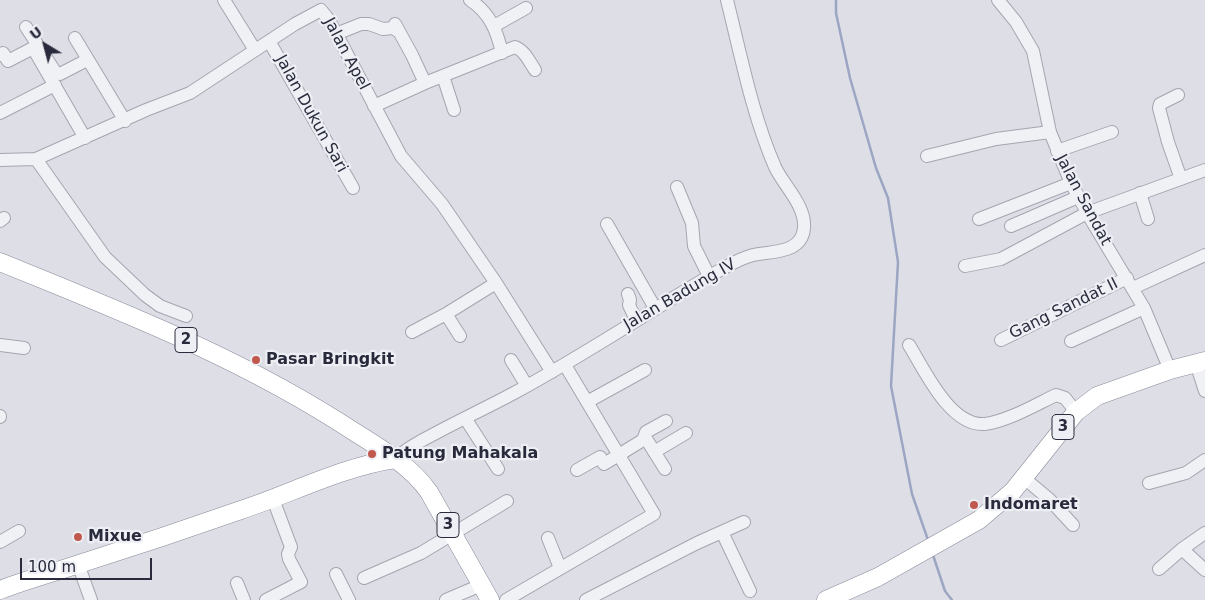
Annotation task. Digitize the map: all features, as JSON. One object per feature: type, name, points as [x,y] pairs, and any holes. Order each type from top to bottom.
[{"type":"highway","name":"2","points":[[0,262],[170,333],[249,370],[315,406],[362,436]]},
{"type":"highway","name":"3","points":[[826,600],[889,571],[979,520],[1012,492],[1076,412],[1088,401],[1107,391],[1200,362]]},
{"type":"highway","name":"3","points":[[362,436],[395,459],[422,482],[430,492],[485,593]]},
{"type":"highway","points":[[347,471],[356,465],[362,457],[364,447],[362,436]]},
{"type":"highway","points":[[0,590],[28,579],[273,499],[347,471],[395,459]]},
{"type":"street","points":[[224,0],[255,50]]},
{"type":"street","points":[[470,0],[488,16],[494,26],[498,55]]},
{"type":"street","name":"Jalan Badung IV","points":[[395,459],[427,438],[552,372],[734,262],[752,255],[791,248],[800,239],[805,226],[804,218],[799,206],[776,169],[767,145],[751,98],[727,0]]},
{"type":"street","name":"Jalan Sandat","points":[[998,0],[1016,22],[1033,51],[1050,132],[1071,183],[1144,308],[1170,370]]},
{"type":"street","name":"Jalan Apel","points":[[0,160],[36,159],[125,121],[146,110],[190,93],[324,5],[336,34],[401,156],[442,204],[496,282],[552,372]]},
{"type":"street","points":[[494,26],[526,8]]},
{"type":"street","points":[[336,34],[361,24],[369,24],[383,29],[396,27],[412,55],[425,84]]},
{"type":"street","points":[[26,28],[56,73],[60,74],[87,60]]},
{"type":"street","points":[[75,38],[125,121]]},
{"type":"street","name":"Jalan Dukun Sari","points":[[269,40],[353,188]]},
{"type":"street","points":[[374,106],[517,47],[526,55],[535,70]]},
{"type":"street","points":[[0,55],[3,53],[8,62],[33,48],[85,138]]},
{"type":"street","points":[[443,76],[454,110]]},
{"type":"street","points":[[0,113],[55,85]]},
{"type":"street","points":[[1178,95],[1160,104],[1158,108],[1182,179]]},
{"type":"street","points":[[927,156],[996,140],[1050,132]]},
{"type":"street","points":[[1057,152],[1112,132]]},
{"type":"street","points":[[36,159],[104,257],[145,295],[160,306],[186,316]]},
{"type":"street","points":[[965,266],[1001,259],[1087,213],[1205,170]]},
{"type":"street","points":[[979,219],[1071,183]]},
{"type":"street","points":[[677,187],[692,223],[694,246],[709,276]]},
{"type":"street","points":[[1140,193],[1148,219]]},
{"type":"street","points":[[1011,226],[1078,197]]},
{"type":"street","points":[[607,224],[655,308]]},
{"type":"street","name":"Gang Sandat II","points":[[1001,340],[1130,283],[1205,255]]},
{"type":"street","points":[[412,332],[446,314],[496,282]]},
{"type":"street","points":[[628,294],[629,305],[636,320]]},
{"type":"street","points":[[1071,340],[1144,308]]},
{"type":"street","points":[[446,314],[460,336]]},
{"type":"street","points":[[909,344],[941,397],[962,418],[983,424],[998,421],[1056,395],[1065,398],[1076,412]]},
{"type":"street","points":[[0,345],[24,348]]},
{"type":"street","points":[[511,360],[527,386]]},
{"type":"street","points":[[1200,362],[1205,391]]},
{"type":"street","points":[[506,600],[654,514],[565,364]]},
{"type":"street","points":[[588,402],[645,370]]},
{"type":"street","points":[[465,418],[498,469]]},
{"type":"street","points":[[577,470],[600,457],[604,464],[640,442],[646,432],[666,420]]},
{"type":"street","points":[[654,452],[686,433]]},
{"type":"street","points":[[644,437],[665,469]]},
{"type":"street","points":[[1149,483],[1186,473],[1205,460]]},
{"type":"street","points":[[1024,478],[1049,499],[1073,525]]},
{"type":"street","points":[[266,600],[301,582],[289,559],[288,554],[291,547],[273,499]]},
{"type":"street","points":[[364,578],[421,553],[507,501]]},
{"type":"street","points":[[586,600],[744,522]]},
{"type":"street","points":[[0,542],[19,531]]},
{"type":"street","points":[[722,532],[750,591]]},
{"type":"street","points":[[1159,569],[1182,549],[1205,533]]},
{"type":"street","points":[[548,538],[560,568]]},
{"type":"street","points":[[1182,549],[1205,570]]},
{"type":"street","points":[[78,564],[91,600]]},
{"type":"street","points":[[336,574],[349,600]]},
{"type":"street","points":[[237,583],[244,600]]},
{"type":"street","points":[[446,600],[485,593]]},
{"type":"waterway","points":[[836,0],[836,13],[850,78],[876,168],[888,198],[898,262],[891,386],[912,494],[928,540]]},
{"type":"waterway","points":[[933,555],[945,591],[952,600]]},
{"type":"place","name":"Pasar Bringkit","points":[[256,360]]},
{"type":"place","name":"Patung Mahakala","points":[[372,454]]},
{"type":"place","name":"Indomaret","points":[[974,505]]},
{"type":"place","name":"Mixue","points":[[78,537]]}]
